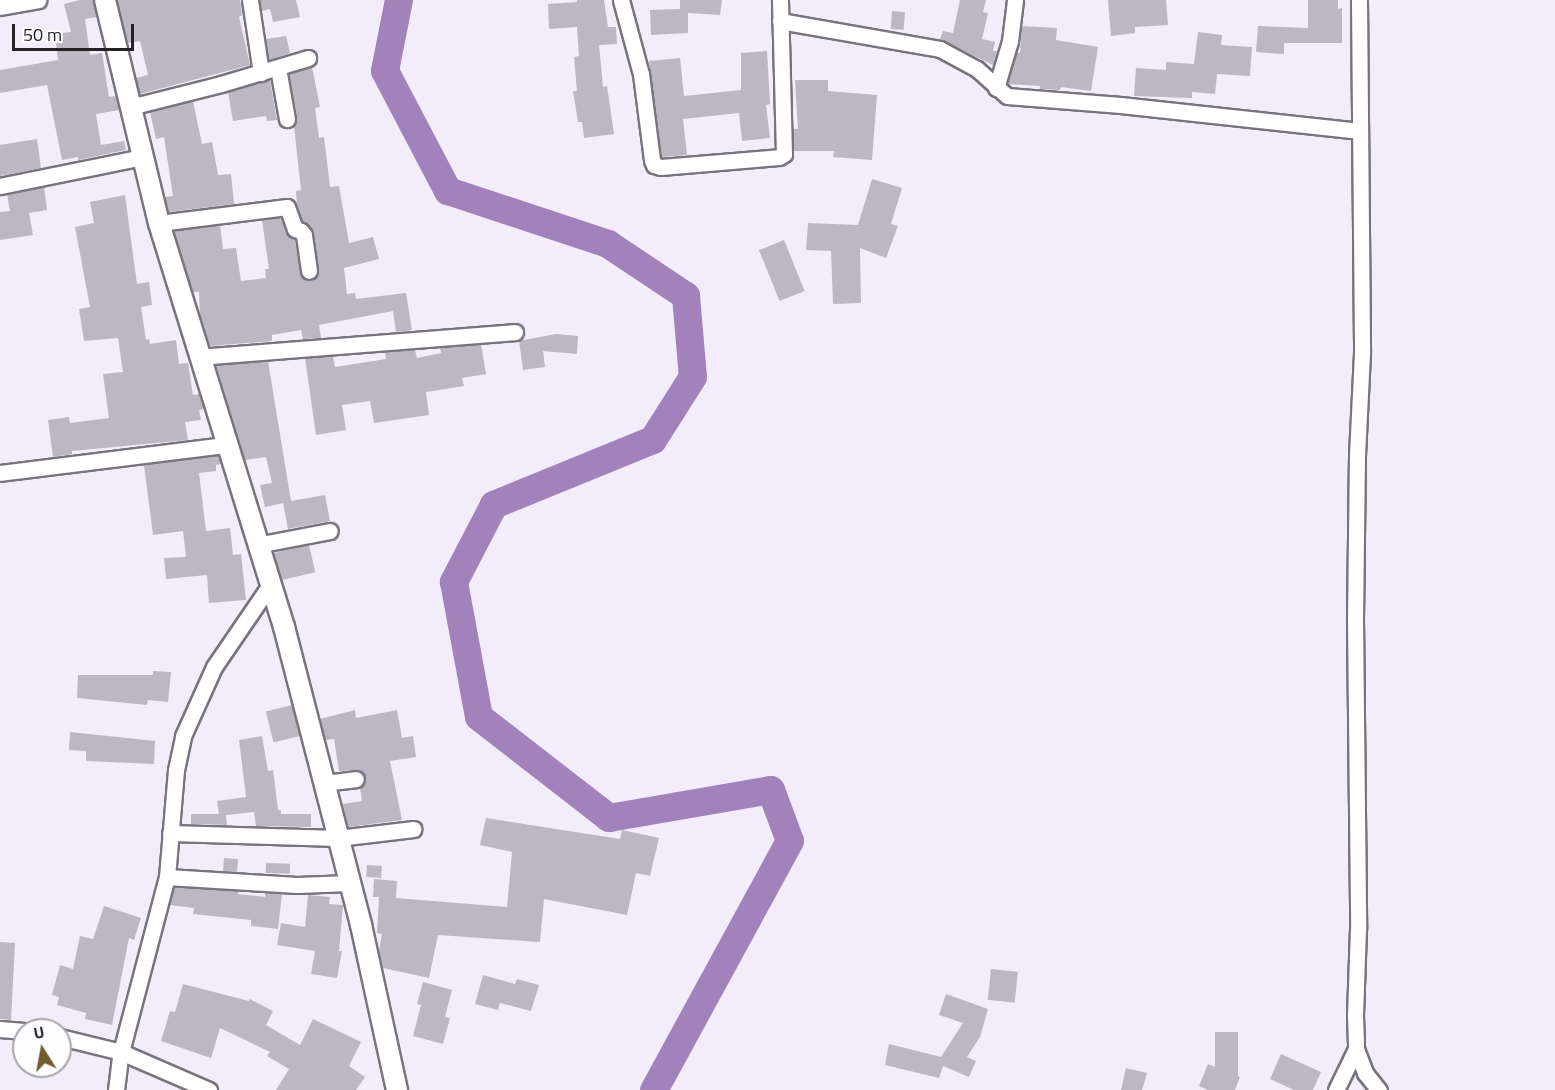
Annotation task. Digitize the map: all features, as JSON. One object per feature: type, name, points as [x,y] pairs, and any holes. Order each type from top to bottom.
[{"type":"street","points":[[0,7],[38,0]]},
{"type":"street","points":[[105,0],[159,224],[225,445],[284,627],[350,882],[397,1090]]},
{"type":"street","points":[[250,0],[261,73]]},
{"type":"street","points":[[621,0],[641,74],[652,160],[654,165],[661,167],[767,158],[784,154],[780,0]]},
{"type":"street","points":[[996,88],[1010,41],[1015,0]]},
{"type":"street","points":[[1359,0],[1362,353],[1357,455],[1355,619],[1356,1049],[1365,1073],[1379,1090]]},
{"type":"street","points":[[780,21],[940,49],[977,69],[1007,96],[1121,105],[1360,131]]},
{"type":"street","points":[[130,107],[261,73],[308,58]]},
{"type":"street","points":[[278,68],[287,119]]},
{"type":"street","points":[[0,186],[142,157]]},
{"type":"street","points":[[159,224],[287,207],[295,230],[301,231],[304,235],[309,271]]},
{"type":"street","points":[[199,357],[515,332]]},
{"type":"street","points":[[0,473],[225,445]]},
{"type":"street","points":[[257,545],[330,531]]},
{"type":"street","points":[[116,1090],[121,1052],[167,877],[176,770],[183,736],[194,707],[214,667],[270,585]]},
{"type":"street","points":[[324,783],[356,779]]},
{"type":"street","points":[[170,833],[338,838],[412,830]]},
{"type":"street","points":[[167,877],[297,885],[350,882]]},
{"type":"street","points":[[72,1040],[121,1052],[209,1090]]},
{"type":"street","points":[[1335,1090],[1356,1049]]},
{"type":"building","points":[[93,0],[97,17],[85,19],[90,55],[102,53],[109,97],[116,96],[119,110],[96,114],[101,145],[124,141],[126,150],[78,160],[78,157],[62,160],[47,85],[0,93],[0,70],[58,60],[55,34],[71,32],[64,4]]},
{"type":"building","points":[[117,0],[240,0],[242,15],[239,17],[250,65],[140,94],[136,78],[148,75],[140,41],[128,43]]},
{"type":"building","points":[[260,0],[296,0],[300,17],[273,22],[270,9],[262,11]]},
{"type":"building","points":[[577,0],[604,0],[608,27],[616,27],[617,44],[599,45],[603,87],[607,86],[614,134],[584,138],[582,122],[578,122],[573,91],[577,91],[574,57],[579,56],[577,27],[549,29],[548,4],[577,2]]},
{"type":"building","points":[[680,0],[722,0],[720,15],[688,13],[688,33],[651,35],[650,10],[680,9]]},
{"type":"building","points":[[960,0],[986,0],[983,12],[988,13],[982,39],[995,42],[993,51],[997,51],[993,65],[940,39],[943,31],[953,33]]},
{"type":"building","points":[[1108,0],[1166,0],[1168,25],[1135,27],[1135,33],[1111,36]]},
{"type":"building","points":[[1308,0],[1338,0],[1338,9],[1342,8],[1342,43],[1284,43],[1284,54],[1256,52],[1258,26],[1308,28]]},
{"type":"building","points":[[892,11],[905,12],[904,30],[891,29]]},
{"type":"building","points":[[1022,26],[1057,28],[1056,40],[1098,47],[1091,91],[1061,87],[1060,90],[1040,89],[1040,86],[1008,84],[1017,53],[1020,53]]},
{"type":"building","points":[[1198,32],[1222,35],[1221,45],[1252,47],[1250,76],[1217,74],[1215,94],[1192,92],[1192,98],[1134,96],[1136,68],[1166,70],[1166,62],[1194,64]]},
{"type":"building","points":[[286,36],[290,53],[269,60],[266,39]]},
{"type":"building","points":[[767,51],[770,104],[766,105],[770,138],[742,141],[739,113],[683,119],[687,155],[661,157],[649,61],[680,58],[684,96],[741,90],[741,53]]},
{"type":"building","points":[[312,67],[320,107],[315,108],[319,138],[324,137],[330,187],[339,186],[349,243],[373,237],[379,259],[344,268],[347,294],[355,293],[356,299],[406,293],[412,330],[396,332],[393,311],[319,325],[321,338],[303,339],[301,330],[272,335],[272,341],[210,346],[200,314],[199,292],[193,292],[174,231],[220,225],[223,249],[236,248],[241,281],[266,278],[265,269],[269,269],[262,220],[280,218],[288,236],[295,239],[301,276],[310,281],[318,274],[314,233],[303,221],[297,206],[296,191],[301,190],[294,126],[297,117],[289,74]]},
{"type":"building","points":[[270,80],[277,120],[267,121],[266,116],[233,121],[228,92]]},
{"type":"building","points":[[795,80],[828,80],[828,91],[877,95],[872,160],[833,157],[834,151],[794,151],[793,129],[798,129]]},
{"type":"building","points":[[193,101],[202,144],[212,142],[218,175],[231,174],[234,204],[169,212],[165,197],[173,196],[164,137],[156,139],[150,112]]},
{"type":"building","points":[[37,139],[41,168],[0,176],[0,145]]},
{"type":"building","points":[[872,179],[902,188],[891,224],[898,226],[886,258],[860,248],[861,303],[833,304],[831,251],[806,250],[808,223],[858,225]]},
{"type":"building","points":[[44,187],[47,210],[29,213],[33,235],[0,240],[0,212],[10,211],[7,194]]},
{"type":"building","points":[[125,195],[137,284],[149,282],[152,305],[141,307],[146,340],[149,339],[150,344],[176,340],[179,364],[188,363],[193,395],[199,394],[204,409],[199,410],[201,420],[185,422],[188,440],[72,451],[72,454],[53,457],[48,420],[69,417],[70,423],[109,418],[103,374],[123,372],[118,338],[84,341],[79,309],[90,307],[75,227],[94,223],[90,202]]},
{"type":"building","points":[[784,240],[805,291],[780,301],[759,250]]},
{"type":"building","points":[[556,334],[578,336],[577,354],[543,351],[545,367],[523,370],[519,341]]},
{"type":"building","points":[[481,344],[486,374],[462,378],[464,386],[426,392],[429,415],[374,423],[370,401],[342,405],[346,430],[316,435],[305,358],[333,356],[335,367],[386,359],[385,352],[415,350],[417,358],[441,353],[440,348]]},
{"type":"building","points":[[268,361],[291,501],[325,495],[330,521],[288,529],[283,503],[265,507],[260,485],[272,483],[266,457],[245,460],[216,365]]},
{"type":"building","points":[[218,456],[221,464],[216,465],[216,471],[199,473],[206,531],[230,528],[233,555],[241,554],[246,600],[209,603],[207,575],[166,579],[164,558],[186,557],[183,531],[153,535],[144,465]]},
{"type":"building","points":[[309,545],[315,572],[279,581],[273,553]]},
{"type":"building","points":[[153,671],[171,672],[168,702],[148,700],[147,705],[77,698],[78,675],[153,675]]},
{"type":"building","points":[[292,705],[300,736],[274,743],[266,712]]},
{"type":"building","points":[[355,710],[356,718],[397,710],[402,738],[413,736],[416,757],[390,761],[402,820],[348,827],[343,804],[362,801],[360,788],[365,783],[366,777],[359,770],[339,771],[334,739],[326,740],[320,719]]},
{"type":"building","points":[[70,732],[155,741],[154,764],[86,761],[86,751],[69,750]]},
{"type":"building","points":[[262,736],[268,771],[273,770],[278,810],[281,810],[281,814],[311,814],[311,827],[256,826],[254,812],[226,815],[227,825],[191,824],[191,814],[219,814],[217,801],[246,797],[239,740]]},
{"type":"building","points":[[486,818],[620,839],[622,830],[659,838],[650,876],[636,873],[627,915],[544,899],[540,942],[438,935],[429,978],[383,968],[379,950],[382,934],[377,933],[379,897],[373,897],[374,879],[397,881],[396,898],[507,907],[512,852],[480,845]]},
{"type":"building","points":[[224,858],[238,859],[237,872],[223,871]]},
{"type":"building","points":[[266,863],[290,864],[290,874],[266,873]]},
{"type":"building","points":[[367,865],[382,866],[381,878],[366,877]]},
{"type":"building","points":[[174,887],[238,891],[238,894],[265,897],[265,893],[282,894],[278,929],[251,926],[251,920],[193,914],[194,908],[170,905]]},
{"type":"building","points":[[308,895],[330,897],[329,904],[343,905],[339,951],[342,951],[337,978],[311,974],[315,951],[277,945],[281,923],[305,927]]},
{"type":"building","points":[[104,906],[141,918],[134,940],[129,938],[112,1025],[85,1019],[86,1013],[57,1005],[59,997],[52,995],[60,965],[73,969],[80,936],[93,939]]},
{"type":"building","points":[[0,942],[15,943],[11,1020],[0,1019]]},
{"type":"building","points":[[991,969],[1018,972],[1015,1003],[988,1000]]},
{"type":"building","points":[[483,975],[515,984],[517,979],[539,985],[531,1011],[500,1003],[498,1010],[475,1004]]},
{"type":"building","points":[[423,982],[452,990],[445,1017],[450,1018],[443,1044],[413,1036],[421,1005],[417,1004]]},
{"type":"building","points":[[183,984],[249,1001],[250,999],[273,1011],[266,1025],[300,1045],[313,1019],[361,1042],[349,1066],[365,1077],[356,1090],[276,1090],[289,1069],[267,1056],[270,1052],[220,1028],[211,1058],[161,1041],[170,1011],[175,1012]]},
{"type":"building","points":[[946,994],[988,1009],[980,1037],[967,1057],[976,1061],[969,1077],[943,1066],[939,1078],[885,1065],[889,1044],[941,1057],[963,1023],[939,1015]]},
{"type":"building","points":[[1215,1032],[1238,1032],[1238,1076],[1240,1077],[1235,1090],[1208,1090],[1199,1086],[1208,1064],[1215,1067]]},
{"type":"building","points":[[1281,1054],[1321,1072],[1313,1090],[1294,1090],[1270,1079]]},
{"type":"building","points":[[1126,1068],[1147,1073],[1142,1090],[1121,1090]]},
{"type":"waterway","points":[[399,0],[385,71],[448,191],[608,244],[686,296],[693,377],[653,440],[494,505],[454,582],[479,717],[609,818],[771,790],[790,841],[654,1090]]}]
